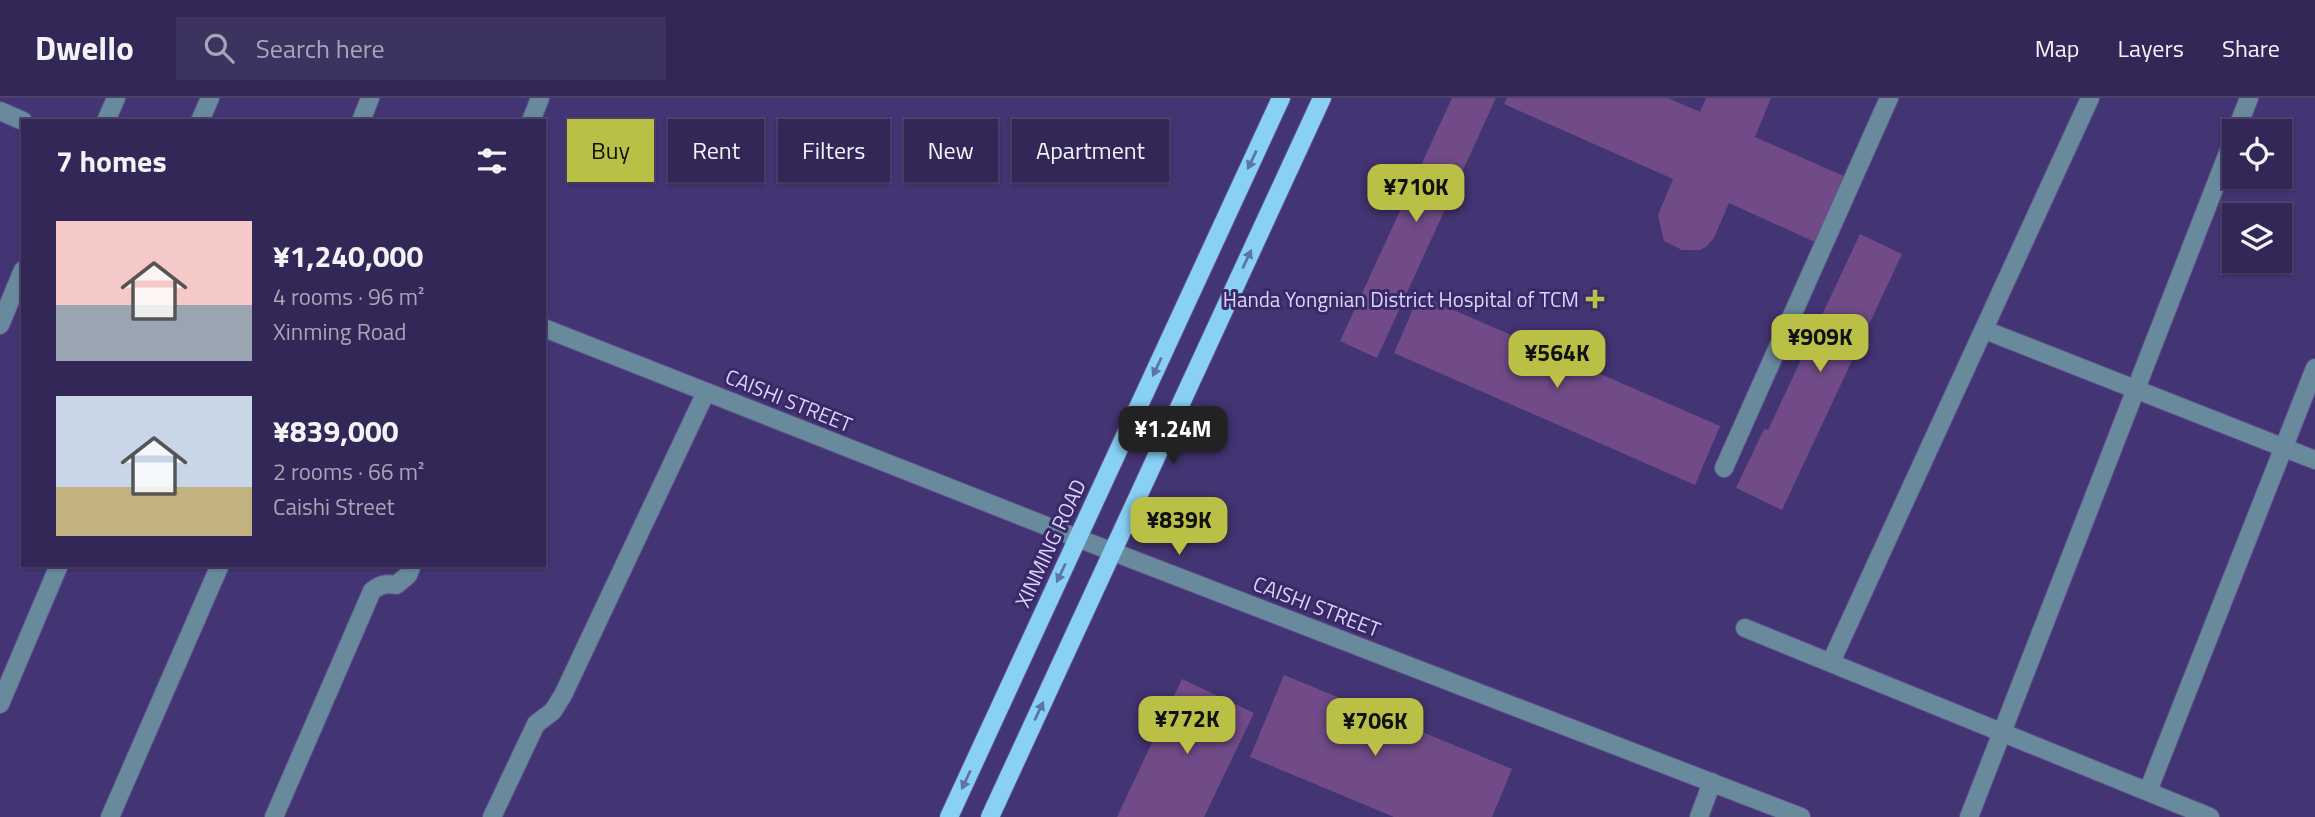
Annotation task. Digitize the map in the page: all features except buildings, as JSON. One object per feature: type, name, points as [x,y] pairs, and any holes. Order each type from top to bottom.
[{"type":"main road","name":"XINMING ROAD","points":[[949,817],[1281,98]]},
{"type":"main road","points":[[990,817],[1322,98]]},
{"type":"street","points":[[107,119],[116,98]]},
{"type":"street","points":[[201,119],[210,98]]},
{"type":"street","points":[[362,119],[370,98]]},
{"type":"street","points":[[532,119],[540,98]]},
{"type":"street","points":[[1724,468],[1889,98]]},
{"type":"street","points":[[1830,662],[2090,98]]},
{"type":"street","points":[[2241,119],[2249,98]]},
{"type":"street","points":[[0,111],[21,120]]},
{"type":"street","points":[[1969,817],[2222,169]]},
{"type":"street","points":[[0,326],[21,275]]},
{"type":"street","name":"CAISHI STREET","points":[[546,329],[1112,552],[1801,817]]},
{"type":"street","points":[[1985,330],[2315,460]]},
{"type":"street","points":[[2148,792],[2315,368]]},
{"type":"street","points":[[492,817],[536,724],[553,711],[563,695],[706,392]]},
{"type":"street","points":[[0,705],[58,567]]},
{"type":"street","points":[[110,817],[219,567]]},
{"type":"street","points":[[274,817],[372,591],[379,586],[401,582],[411,567]]},
{"type":"street","points":[[1745,628],[2210,817]]},
{"type":"street","points":[[1699,817],[1712,782]]},
{"type":"place","name":"Handa Yongnian District Hospital of TCM","points":[[1595,299]]}]
